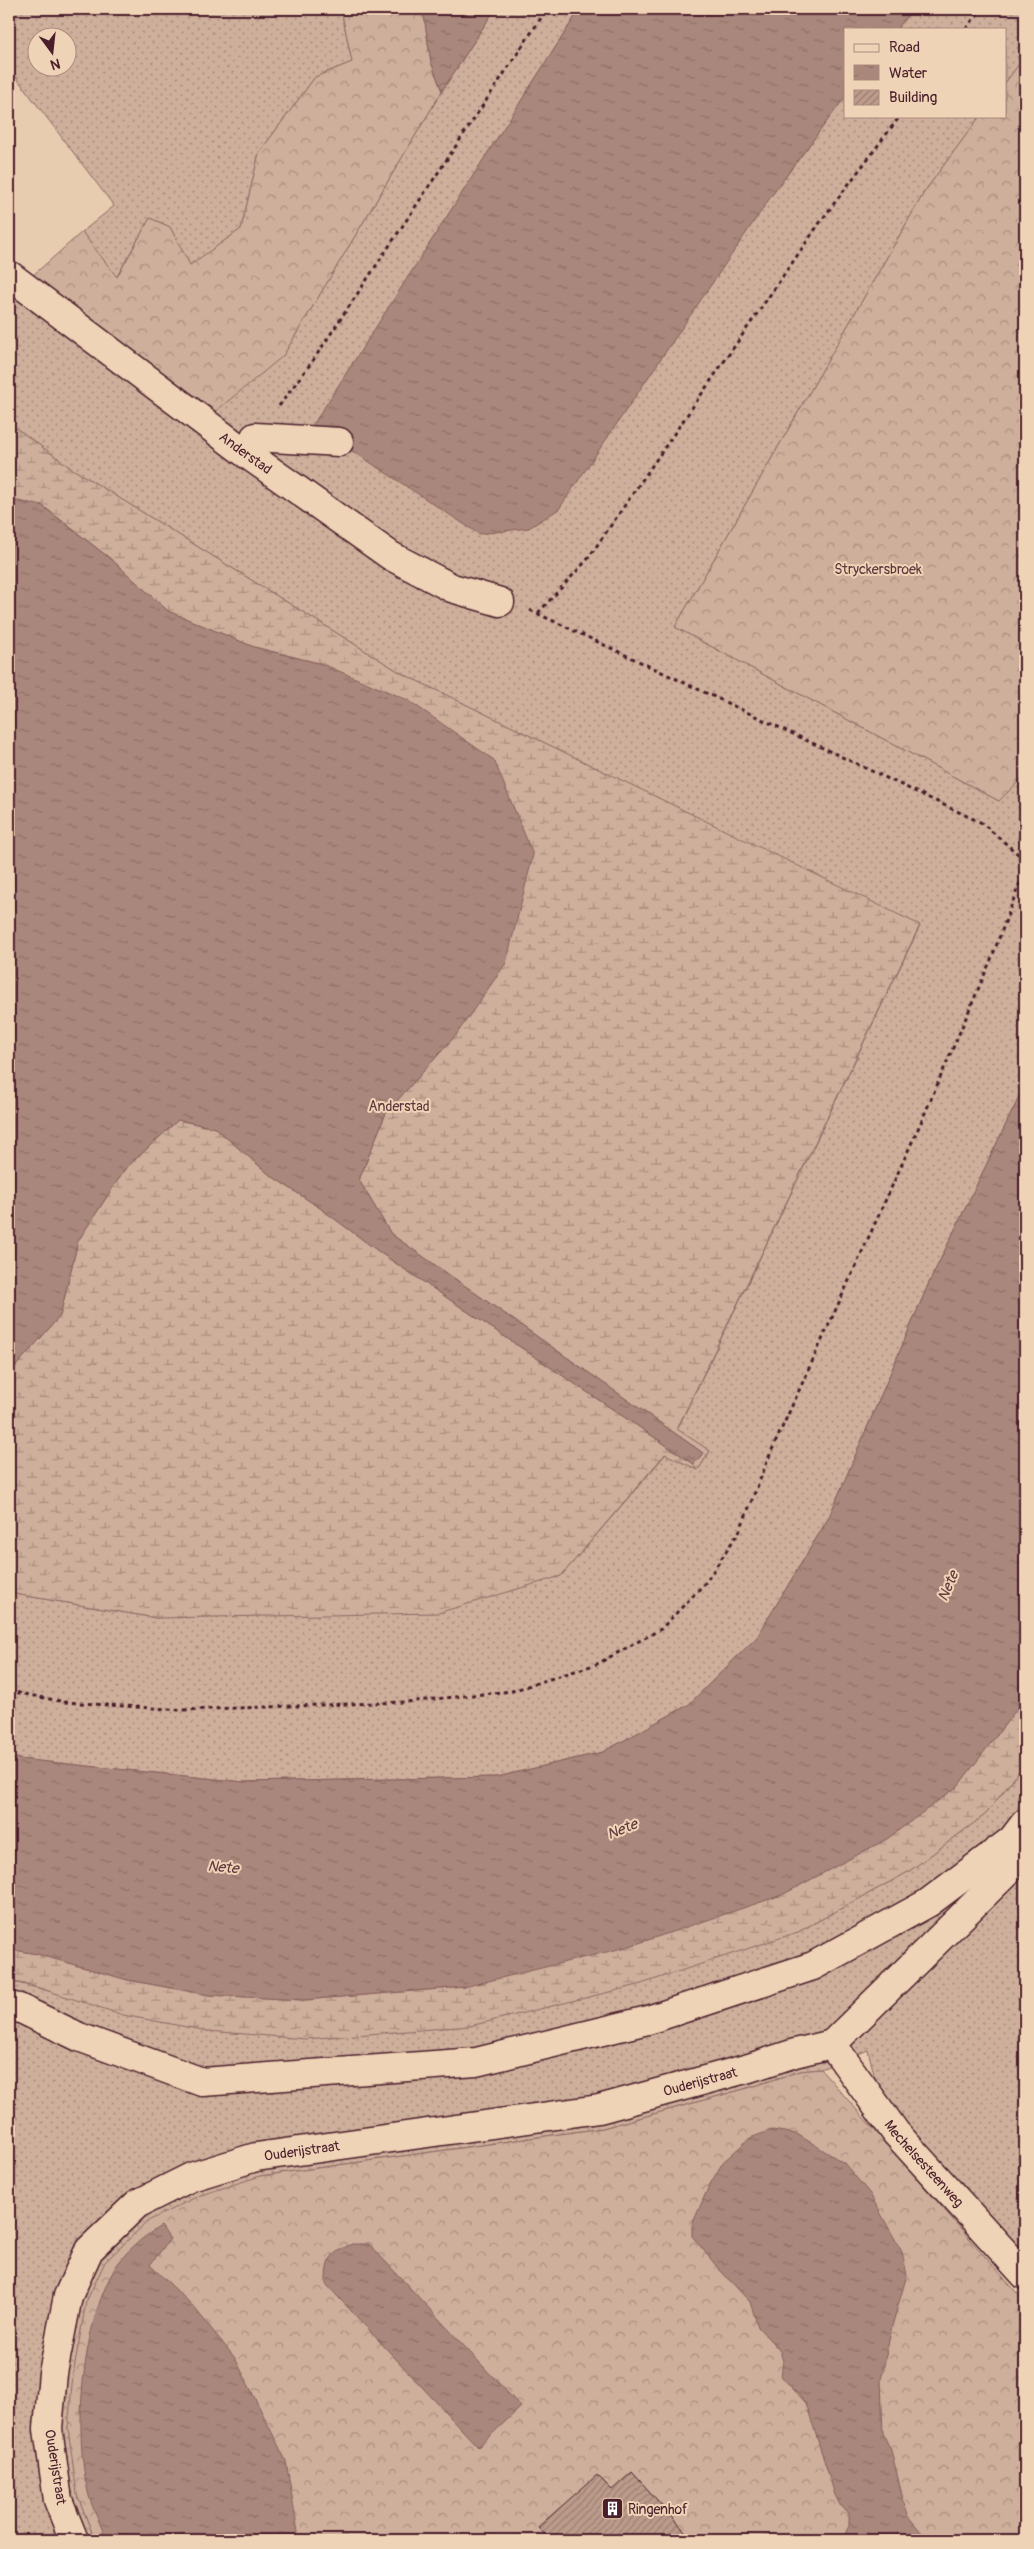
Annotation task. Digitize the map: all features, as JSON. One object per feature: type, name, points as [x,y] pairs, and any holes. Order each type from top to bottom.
[{"type":"street","name":"Anderstad","points":[[9,276],[244,452],[391,556],[452,588],[500,602]]},
{"type":"street","points":[[255,437],[339,442]]},
{"type":"street","points":[[9,2006],[19,2008],[79,2037],[202,2082],[476,2062],[648,2020],[813,1966],[928,1903],[1019,1832]]},
{"type":"street","points":[[832,2044],[1007,1872],[1019,1832]]},
{"type":"street","name":"Mechelsesteenweg","points":[[832,2044],[896,2133],[1025,2275]]},
{"type":"street","name":"Ouderijstraat","points":[[74,2540],[58,2500],[48,2429],[54,2373],[68,2296],[89,2250],[136,2204],[191,2177],[256,2157],[599,2109],[750,2068],[795,2052],[832,2044]]},
{"type":"path","points":[[255,437],[314,359],[547,9]]},
{"type":"path","points":[[967,28],[981,9]]},
{"type":"path","points":[[538,613],[587,560],[822,221],[899,118]]},
{"type":"path","points":[[500,602],[538,613],[982,823],[1025,860]]},
{"type":"path","points":[[9,1691],[65,1702],[181,1710],[406,1702],[512,1691],[596,1664],[661,1629],[706,1582],[740,1530],[771,1452],[918,1129],[988,966],[1025,869]]},
{"type":"green space","points":[[9,9],[341,9],[352,62],[315,77],[259,153],[241,229],[190,266],[170,227],[150,218],[116,278],[82,232],[114,206],[9,68]]},
{"type":"green space","points":[[341,9],[423,9],[431,62],[442,91],[283,356],[216,411],[31,277],[82,232],[117,277],[150,218],[170,227],[190,265],[241,229],[259,153],[315,77],[352,62]]},
{"type":"green space","points":[[495,9],[580,9],[314,425],[772,195],[844,98],[844,118],[979,118],[925,191],[675,627],[999,801],[1025,775],[1025,1085],[928,1285],[829,1517],[757,1637],[688,1705],[603,1752],[497,1777],[244,1782],[9,1758],[9,1593],[156,1618],[561,1576],[666,1454],[698,1470],[710,1451],[677,1430],[920,926],[401,673],[71,468],[9,423],[9,276],[283,356],[442,91]]},
{"type":"green space","points":[[912,9],[1025,9],[1025,56],[1006,82],[1006,28],[898,28]]},
{"type":"green space","name":"Stryckersbroek","points":[[1025,56],[1025,775],[999,801],[675,627],[925,191],[979,118],[1006,118],[1006,82]]},
{"type":"green space","name":"Anderstad","points":[[9,423],[71,468],[401,673],[920,925],[677,1429],[710,1451],[698,1470],[665,1454],[561,1576],[438,1613],[156,1618],[9,1593],[9,1374],[60,1316],[78,1241],[125,1169],[178,1120],[215,1128],[270,1175],[320,1208],[382,1254],[694,1464],[703,1453],[391,1234],[359,1180],[386,1113],[456,1035],[322,664],[254,647],[168,611],[112,560],[42,505],[9,500]]},
{"type":"green space","points":[[1025,1693],[1025,1763],[986,1814],[908,1872],[798,1932],[638,1985],[470,2026],[305,2039],[208,2031],[123,2015],[30,1985],[9,1981],[9,1949],[37,1954],[128,1980],[209,1995],[303,2000],[464,1987],[1019,1706]]},
{"type":"green space","points":[[1025,1763],[1025,2254],[907,2125],[876,2082],[868,2050],[821,2069],[800,2071],[755,2086],[603,2128],[260,2176],[77,2494],[95,2540],[9,2540],[9,1981],[208,2031],[798,1932],[908,1872],[986,1814]]},
{"type":"green space","name":"Ringenhof","points":[[821,2069],[1025,2302],[1025,2540],[95,2540],[77,2494],[68,2428],[73,2375],[86,2302],[105,2262],[148,2221],[198,2196],[260,2176],[603,2128],[755,2086],[800,2071]]},
{"type":"water","points":[[423,9],[495,9],[442,91],[431,62]]},
{"type":"water","points":[[580,9],[912,9],[898,28],[844,28],[844,98],[772,195],[559,509],[529,528],[479,534],[313,425]]},
{"type":"water","points":[[9,500],[41,505],[112,560],[168,611],[254,647],[322,664],[408,700],[494,760],[533,855],[506,963],[456,1035],[386,1113],[359,1180],[391,1234],[703,1453],[694,1464],[382,1254],[320,1208],[270,1175],[215,1128],[178,1120],[125,1169],[78,1241],[60,1316],[9,1374]]},
{"type":"water","name":"Nete","points":[[1025,1085],[1025,1693],[1019,1706],[958,1786],[887,1839],[782,1895],[627,1947],[464,1987],[303,2000],[209,1995],[128,1980],[37,1954],[9,1949],[9,1758],[244,1782],[497,1777],[603,1752],[688,1705],[757,1637],[829,1517],[928,1285]]},
{"type":"water","points":[[772,2130],[797,2134],[844,2163],[870,2194],[902,2252],[907,2275],[892,2326],[881,2380],[883,2434],[891,2450],[907,2515],[928,2540],[842,2540],[849,2526],[849,2513],[841,2507],[835,2495],[806,2403],[781,2376],[783,2361],[780,2351],[758,2327],[750,2302],[718,2268],[692,2236],[692,2225],[709,2186],[723,2162],[750,2138]]},
{"type":"water","points":[[161,2226],[170,2239],[150,2265],[192,2305],[235,2358],[286,2461],[298,2532],[296,2540],[108,2540],[104,2534],[89,2497],[83,2467],[81,2409],[83,2378],[88,2348],[94,2319],[103,2293],[118,2263],[135,2245]]},
{"type":"water","points":[[352,2244],[369,2244],[521,2407],[478,2447],[326,2284],[330,2259],[338,2251]]},
{"type":"building","name":"Ringenhof","points":[[632,2472],[693,2540],[550,2540],[538,2527],[597,2475],[612,2490]]},
{"type":"place","name":"Ringenhof","points":[[612,2509]]}]
